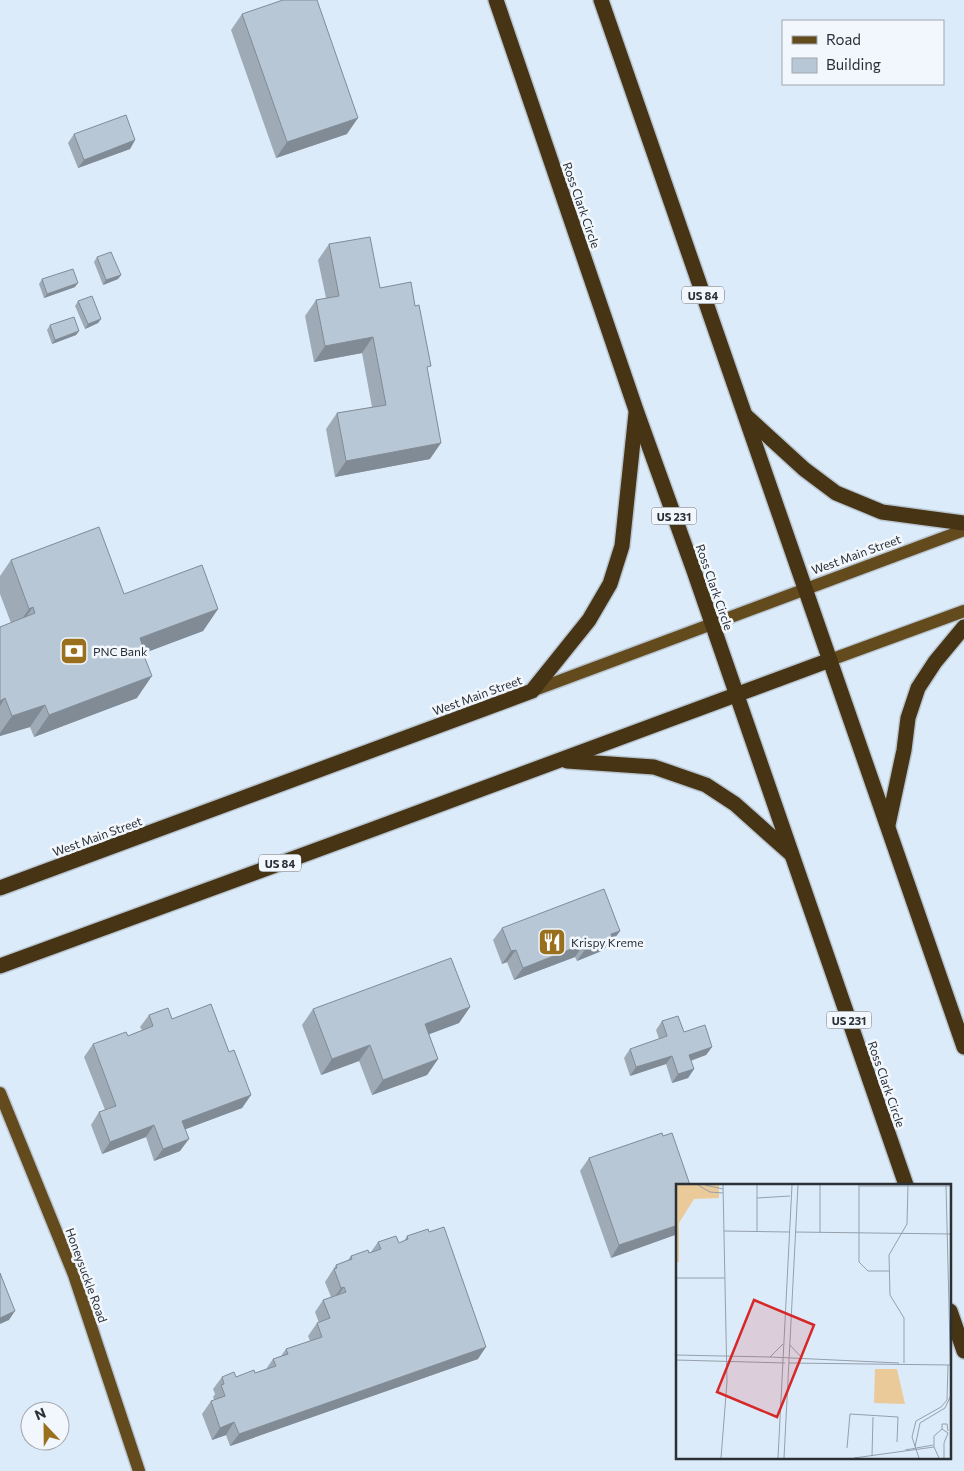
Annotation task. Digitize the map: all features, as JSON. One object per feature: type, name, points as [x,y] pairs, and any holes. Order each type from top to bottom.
[{"type":"highway","name":"Ross Clark Circle","points":[[496,0],[636,410],[712,623],[906,1184]]},
{"type":"highway","name":"US 84","points":[[0,966],[830,660],[601,0]]},
{"type":"highway","points":[[532,691],[589,620],[610,584],[622,546],[636,410]]},
{"type":"highway","points":[[745,415],[804,469],[836,493],[882,512],[964,523]]},
{"type":"highway","points":[[888,826],[904,750],[908,718],[918,688],[964,626]]},
{"type":"highway","points":[[830,660],[964,1047]]},
{"type":"highway","name":"West Main Street","points":[[0,888],[532,691]]},
{"type":"highway","points":[[560,760],[654,767],[706,785],[735,804],[792,855]]},
{"type":"highway","points":[[952,1317],[964,1351]]},
{"type":"main road","name":"West Main Street","points":[[532,691],[964,530]]},
{"type":"main road","points":[[830,660],[964,611]]},
{"type":"main road","name":"Honeysuckle Road","points":[[0,1093],[74,1275],[139,1471]]},
{"type":"building","points":[[283,0],[317,0],[358,118],[287,142],[242,14]]},
{"type":"building","points":[[126,115],[135,140],[84,160],[74,134]]},
{"type":"building","points":[[370,237],[380,288],[411,282],[415,306],[419,305],[431,366],[427,367],[441,443],[346,461],[337,413],[386,405],[373,337],[325,346],[316,300],[339,296],[329,244]]},
{"type":"building","points":[[111,252],[121,275],[106,280],[97,257]]},
{"type":"building","points":[[73,269],[78,283],[47,294],[42,279]]},
{"type":"building","points":[[92,296],[101,319],[88,324],[78,301]]},
{"type":"building","points":[[74,317],[79,331],[55,340],[50,325]]},
{"type":"building","name":"PNC Bank","points":[[99,527],[124,594],[202,565],[218,609],[140,638],[144,650],[142,651],[152,676],[49,715],[45,705],[12,716],[5,698],[0,701],[0,627],[35,613],[33,607],[29,609],[11,560]]},
{"type":"building","name":"Krispy Kreme","points":[[604,889],[620,931],[611,934],[612,938],[586,948],[584,944],[523,968],[516,950],[511,951],[502,928]]},
{"type":"building","points":[[451,958],[470,1007],[425,1024],[438,1059],[383,1080],[370,1045],[332,1059],[313,1009]]},
{"type":"building","points":[[211,1004],[229,1052],[234,1050],[251,1095],[182,1121],[189,1139],[163,1149],[154,1125],[110,1142],[99,1112],[116,1106],[93,1044],[126,1032],[128,1036],[153,1026],[149,1015],[168,1008],[172,1019]]},
{"type":"building","points":[[678,1016],[684,1032],[705,1025],[712,1047],[689,1055],[694,1069],[678,1074],[672,1056],[636,1067],[630,1049],[667,1036],[662,1021]]},
{"type":"building","points":[[662,1133],[663,1136],[672,1133],[690,1184],[676,1184],[676,1226],[619,1245],[589,1158]]},
{"type":"building","points":[[444,1227],[486,1347],[239,1434],[234,1422],[220,1428],[211,1401],[225,1396],[221,1385],[224,1384],[222,1377],[234,1372],[236,1377],[254,1370],[255,1373],[276,1366],[273,1359],[288,1354],[286,1349],[322,1337],[317,1323],[330,1318],[323,1300],[346,1292],[344,1287],[341,1288],[334,1269],[337,1268],[336,1265],[352,1259],[351,1256],[368,1250],[369,1253],[381,1249],[378,1242],[396,1236],[399,1243],[408,1239],[407,1236],[428,1229],[429,1232]]},
{"type":"building","points":[[0,1273],[15,1311],[0,1318]]},
{"type":"place","name":"PNC Bank","points":[[74,651]]},
{"type":"place","name":"Krispy Kreme","points":[[552,942]]}]
